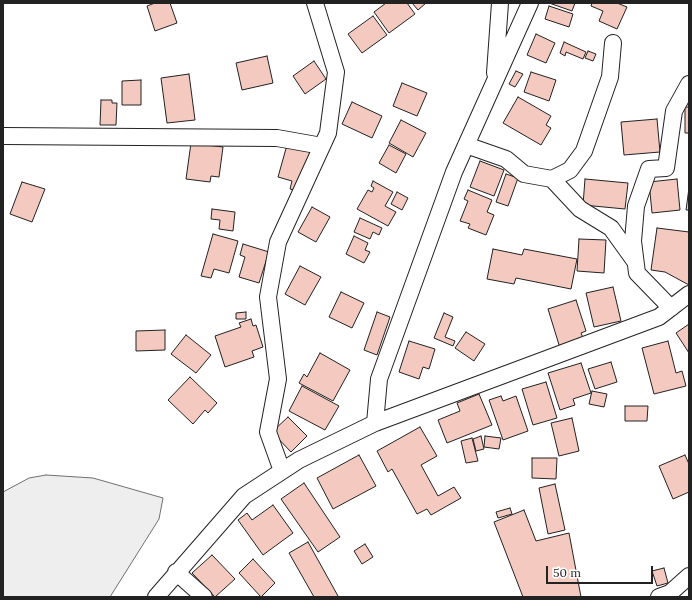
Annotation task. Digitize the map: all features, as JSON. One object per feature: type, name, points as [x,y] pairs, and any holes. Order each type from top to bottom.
[{"type":"street","points":[[282,471],[268,432],[278,379],[268,297],[278,242],[328,133],[336,72],[315,3]]},
{"type":"street","points":[[494,83],[500,3]]},
{"type":"street","points":[[376,423],[379,379],[454,172],[530,3]]},
{"type":"street","points":[[466,145],[506,159],[524,174],[552,179],[570,170],[584,152],[610,77],[613,42]]},
{"type":"street","points":[[671,308],[637,273],[633,241],[636,206],[649,169],[666,168],[670,150],[674,111],[689,84]]},
{"type":"street","points":[[3,136],[277,138],[322,146]]},
{"type":"street","points":[[552,179],[580,209],[611,228],[636,262]]},
{"type":"street","points":[[156,597],[176,572],[244,496],[299,460],[376,423],[659,317],[689,294]]},
{"type":"street","points":[[176,572],[204,597]]},
{"type":"street","points":[[659,597],[670,593],[689,576]]},
{"type":"shaded area","points":[[46,475],[93,478],[163,498],[159,519],[110,597],[3,597],[3,492],[29,478]]},
{"type":"building","points":[[155,3],[170,3],[177,23],[155,31],[147,6]]},
{"type":"building","points":[[386,3],[407,3],[415,14],[389,33],[374,12]]},
{"type":"building","points":[[412,3],[426,3],[418,10]]},
{"type":"building","points":[[549,3],[575,3],[572,11]]},
{"type":"building","points":[[592,3],[617,3],[627,7],[617,29],[599,21],[603,11],[591,6]]},
{"type":"building","points":[[549,6],[573,14],[569,27],[545,19]]},
{"type":"building","points":[[373,16],[387,35],[362,53],[348,34]]},
{"type":"building","points":[[536,34],[555,43],[546,63],[527,55]]},
{"type":"building","points":[[564,42],[586,52],[583,59],[566,52],[565,56],[560,53]]},
{"type":"building","points":[[588,51],[596,54],[593,61],[585,58]]},
{"type":"building","points":[[267,56],[273,83],[242,90],[236,63]]},
{"type":"building","points":[[314,61],[326,79],[305,94],[293,76]]},
{"type":"building","points":[[516,71],[523,74],[515,87],[509,84]]},
{"type":"building","points":[[531,72],[556,80],[549,101],[524,92]]},
{"type":"building","points":[[189,74],[195,120],[167,123],[161,78]]},
{"type":"building","points":[[141,80],[141,105],[122,105],[122,81]]},
{"type":"building","points":[[402,83],[427,93],[417,116],[393,106]]},
{"type":"building","points":[[518,97],[551,116],[546,125],[551,128],[541,145],[503,123]]},
{"type":"building","points":[[101,100],[112,100],[112,103],[117,103],[116,125],[100,125]]},
{"type":"building","points":[[352,102],[382,116],[372,138],[342,124]]},
{"type":"building","points":[[685,107],[689,107],[689,133],[685,133]]},
{"type":"building","points":[[657,119],[660,152],[624,155],[621,122]]},
{"type":"building","points":[[401,120],[426,133],[413,157],[389,143]]},
{"type":"building","points":[[191,143],[223,147],[219,177],[211,176],[210,182],[186,179]]},
{"type":"building","points":[[287,145],[311,151],[300,192],[290,189],[292,181],[278,177]]},
{"type":"building","points":[[389,145],[406,154],[396,173],[379,163]]},
{"type":"building","points":[[480,161],[504,170],[494,196],[470,187]]},
{"type":"building","points":[[506,174],[518,178],[508,206],[496,202]]},
{"type":"building","points":[[585,179],[628,183],[625,209],[583,205]]},
{"type":"building","points":[[677,179],[680,210],[652,213],[649,182]]},
{"type":"building","points":[[373,181],[393,192],[385,206],[396,212],[388,226],[357,209],[368,190],[372,192],[374,188],[371,186]]},
{"type":"building","points":[[22,182],[45,189],[32,222],[10,214]]},
{"type":"building","points":[[689,188],[689,210],[686,210]]},
{"type":"building","points":[[468,190],[492,200],[487,212],[494,215],[486,235],[468,228],[470,224],[460,221],[468,201],[464,199]]},
{"type":"building","points":[[397,192],[408,198],[402,210],[391,204]]},
{"type":"building","points":[[312,207],[330,217],[316,242],[298,232]]},
{"type":"building","points":[[212,209],[235,212],[233,231],[219,229],[220,220],[211,219]]},
{"type":"building","points":[[360,218],[382,228],[379,235],[373,232],[370,239],[354,232]]},
{"type":"building","points":[[657,228],[689,232],[689,285],[665,272],[651,270]]},
{"type":"building","points":[[213,234],[238,241],[229,273],[214,269],[211,278],[201,276]]},
{"type":"building","points":[[354,236],[368,243],[365,250],[370,252],[364,263],[346,254]]},
{"type":"building","points":[[579,239],[606,240],[604,273],[577,271]]},
{"type":"building","points":[[243,244],[269,252],[259,283],[239,277],[245,257],[240,255]]},
{"type":"building","points":[[493,249],[522,255],[524,249],[577,259],[571,289],[516,278],[514,284],[487,279]]},
{"type":"building","points":[[300,266],[321,277],[305,305],[285,294]]},
{"type":"building","points":[[613,287],[621,321],[594,327],[586,293]]},
{"type":"building","points":[[341,292],[364,303],[352,328],[329,317]]},
{"type":"building","points":[[576,300],[586,331],[581,333],[584,340],[560,348],[548,309]]},
{"type":"building","points":[[246,312],[246,319],[236,319],[236,313]]},
{"type":"building","points":[[377,312],[390,317],[377,355],[364,350]]},
{"type":"building","points":[[444,313],[453,317],[445,337],[455,341],[453,346],[434,338]]},
{"type":"building","points":[[251,319],[253,326],[256,325],[263,347],[252,351],[254,357],[225,367],[215,336],[241,327],[239,323]]},
{"type":"building","points":[[689,324],[689,353],[676,333]]},
{"type":"building","points":[[165,330],[165,350],[136,351],[136,331]]},
{"type":"building","points":[[466,332],[485,344],[474,361],[455,348]]},
{"type":"building","points":[[186,335],[211,355],[196,373],[171,354]]},
{"type":"building","points":[[409,341],[435,349],[429,369],[423,367],[419,379],[399,372]]},
{"type":"building","points":[[668,341],[676,373],[682,371],[686,386],[654,394],[642,348]]},
{"type":"building","points":[[320,353],[350,370],[333,401],[299,383],[304,374],[307,377]]},
{"type":"building","points":[[611,362],[617,382],[595,389],[588,369]]},
{"type":"building","points":[[581,363],[591,393],[573,399],[575,405],[560,410],[548,373]]},
{"type":"building","points":[[190,377],[217,403],[208,413],[205,410],[193,424],[168,400]]},
{"type":"building","points":[[546,382],[557,418],[533,425],[522,389]]},
{"type":"building","points":[[302,386],[339,406],[325,430],[289,411]]},
{"type":"building","points":[[592,391],[607,394],[604,407],[589,404]]},
{"type":"building","points":[[479,394],[492,425],[447,443],[438,420],[460,411],[457,403]]},
{"type":"building","points":[[501,396],[503,401],[516,396],[528,431],[503,440],[489,400]]},
{"type":"building","points":[[625,406],[648,406],[647,421],[625,421]]},
{"type":"building","points":[[288,417],[307,436],[291,452],[272,432]]},
{"type":"building","points":[[572,418],[579,451],[559,456],[551,423]]},
{"type":"building","points":[[420,427],[437,456],[421,465],[438,496],[454,487],[461,498],[431,515],[427,509],[417,514],[392,469],[388,472],[377,451]]},
{"type":"building","points":[[481,436],[484,449],[476,451],[473,439]]},
{"type":"building","points":[[485,436],[501,438],[499,449],[484,447]]},
{"type":"building","points":[[472,438],[478,461],[466,463],[461,441]]},
{"type":"building","points":[[359,455],[376,486],[333,509],[317,478]]},
{"type":"building","points":[[685,455],[689,464],[689,492],[673,499],[659,466]]},
{"type":"building","points":[[532,458],[557,458],[556,479],[532,478]]},
{"type":"building","points":[[304,483],[340,537],[318,552],[281,499]]},
{"type":"building","points":[[555,484],[565,530],[548,534],[539,488]]},
{"type":"building","points":[[273,505],[293,533],[263,555],[238,520],[247,513],[252,520]]},
{"type":"building","points":[[510,508],[512,514],[498,518],[496,512]]},
{"type":"building","points":[[524,510],[536,541],[569,533],[581,597],[523,597],[494,522]]},
{"type":"building","points":[[308,542],[338,596],[314,597],[289,553]]},
{"type":"building","points":[[365,544],[373,557],[362,564],[354,551]]},
{"type":"building","points":[[212,555],[235,579],[215,597],[192,573]]},
{"type":"building","points":[[253,559],[275,583],[261,597],[239,573]]},
{"type":"building","points":[[664,568],[668,583],[657,586],[652,571]]}]
